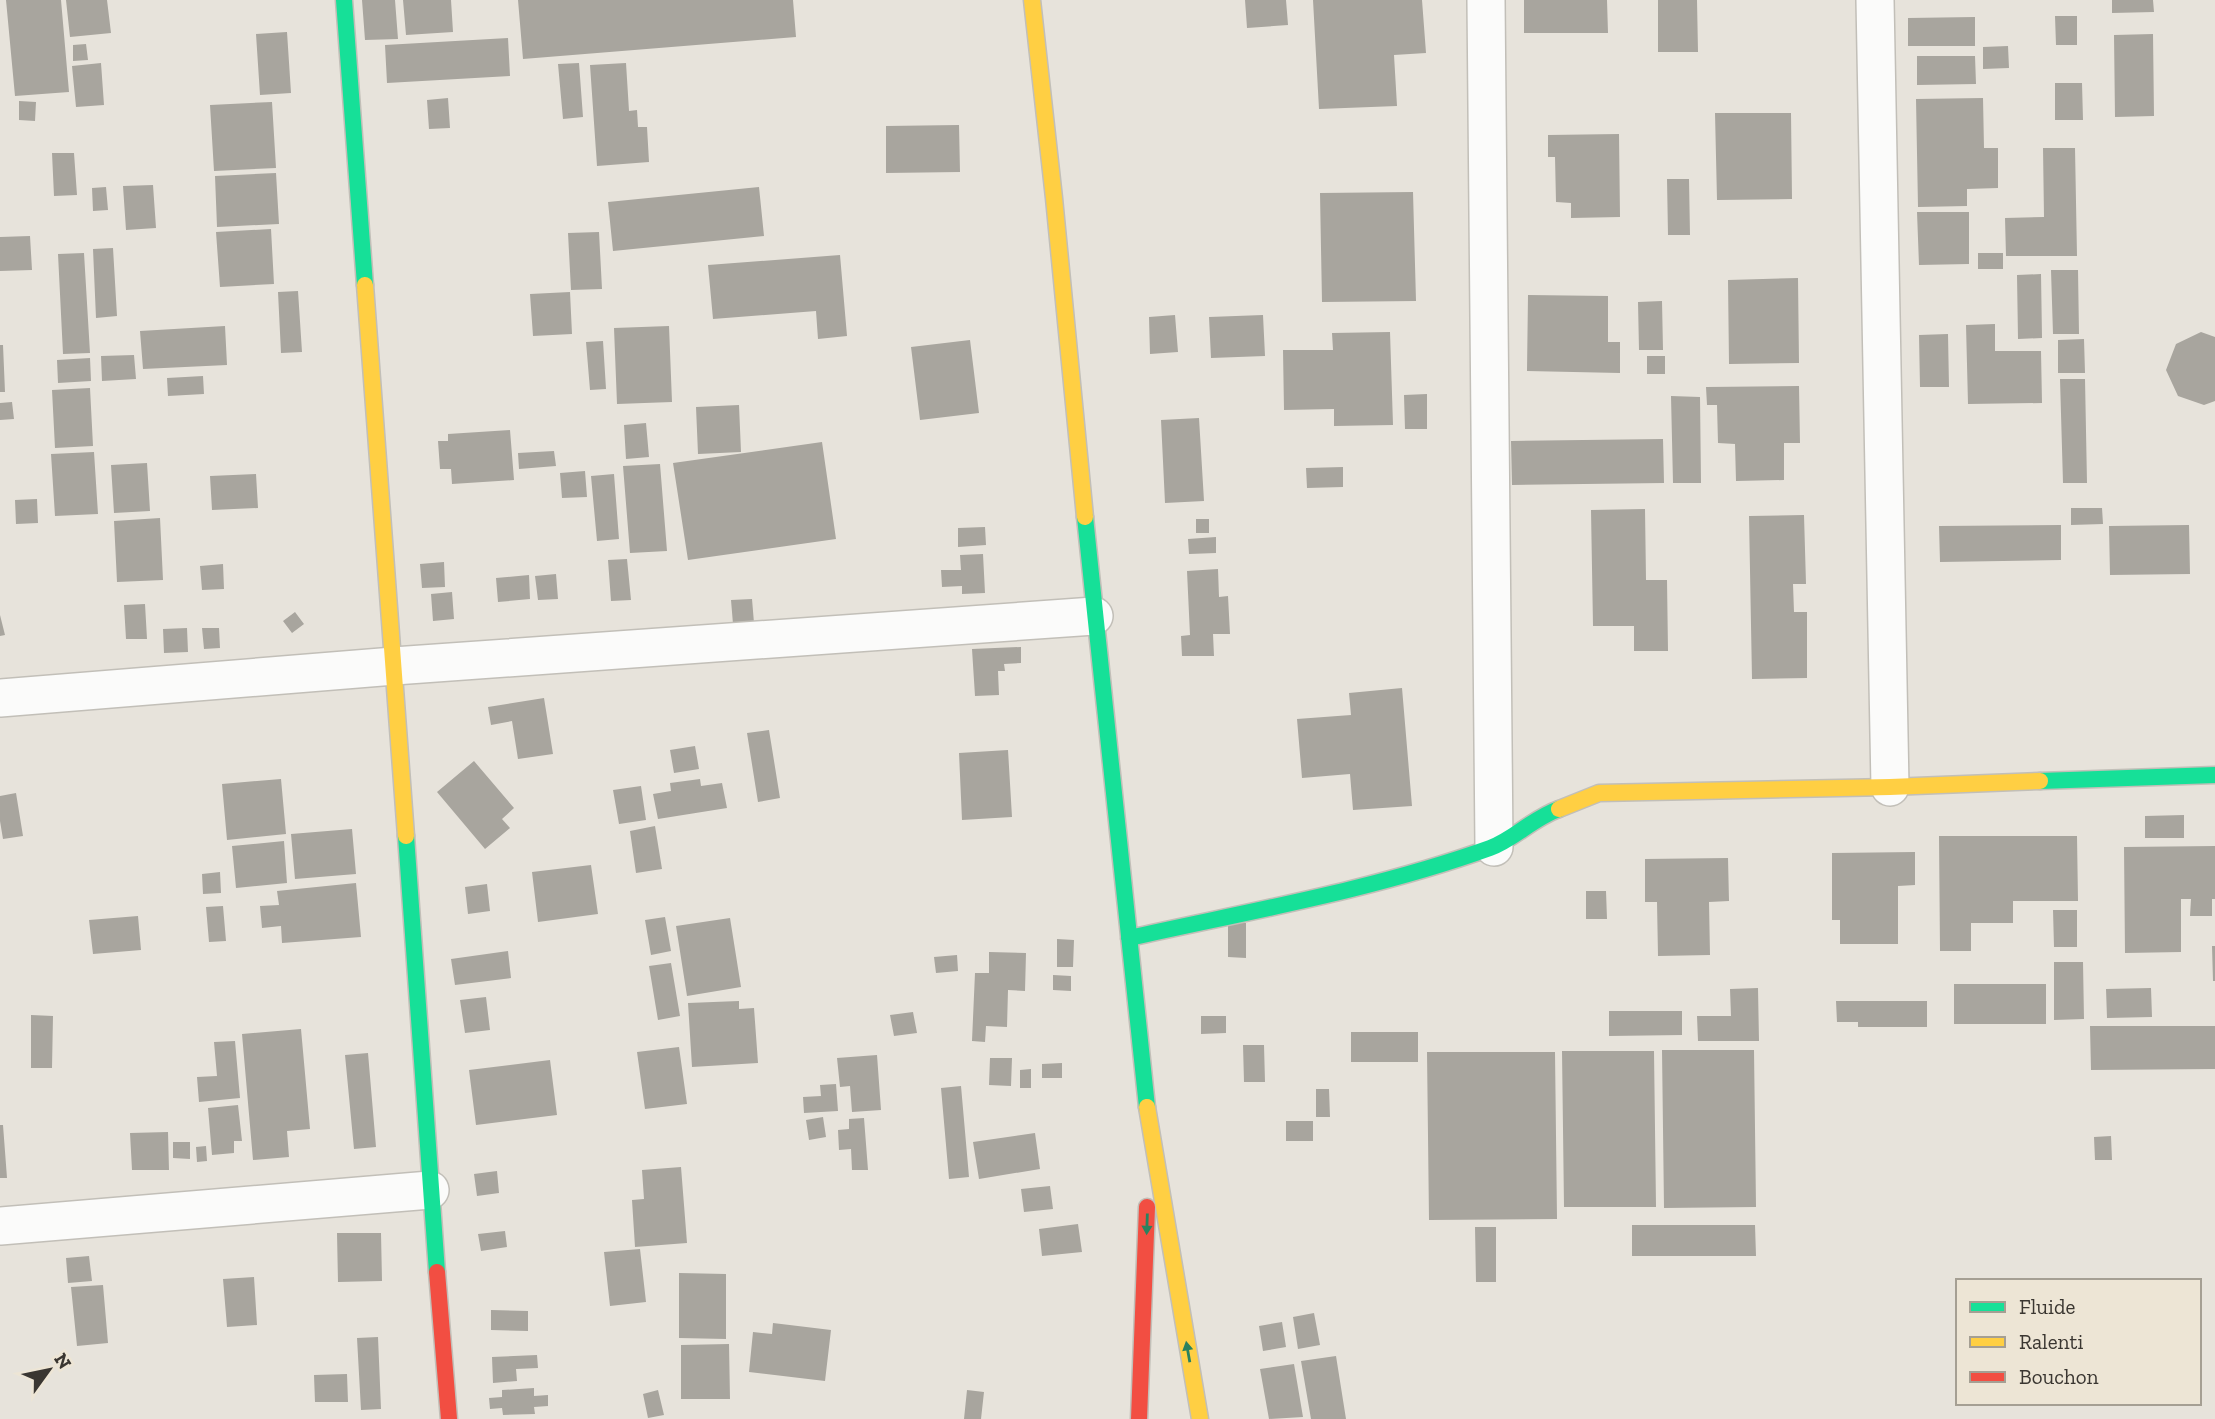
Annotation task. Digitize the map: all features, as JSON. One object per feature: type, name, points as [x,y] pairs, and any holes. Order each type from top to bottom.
[{"type":"street","points":[[344,0],[449,1419]]},
{"type":"street","points":[[1032,0],[1094,616],[1150,1131],[1200,1419]]},
{"type":"street","points":[[1486,0],[1494,847]]},
{"type":"street","points":[[1875,0],[1890,787]]},
{"type":"street","points":[[0,698],[394,666],[1094,616]]},
{"type":"street","points":[[1129,938],[1398,877],[1494,847],[1542,815],[1600,793],[1890,787],[2215,775]]},
{"type":"street","points":[[1139,1419],[1150,1131]]},
{"type":"street","points":[[0,1226],[430,1190]]},
{"type":"building","points":[[6,0],[61,0],[69,92],[15,96]]},
{"type":"building","points":[[66,0],[107,0],[111,33],[70,37]]},
{"type":"building","points":[[362,0],[395,0],[398,39],[365,40]]},
{"type":"building","points":[[403,0],[451,0],[453,32],[406,35]]},
{"type":"building","points":[[518,0],[793,0],[796,37],[523,59]]},
{"type":"building","points":[[1245,0],[1286,0],[1288,25],[1247,28]]},
{"type":"building","points":[[1313,0],[1422,0],[1426,53],[1394,55],[1397,106],[1319,109]]},
{"type":"building","points":[[1524,0],[1607,0],[1608,33],[1524,33]]},
{"type":"building","points":[[1658,0],[1697,0],[1698,52],[1658,52]]},
{"type":"building","points":[[2112,0],[2153,0],[2154,12],[2112,13]]},
{"type":"building","points":[[2055,16],[2077,16],[2077,45],[2056,45]]},
{"type":"building","points":[[1975,17],[1975,46],[1908,46],[1908,18]]},
{"type":"building","points":[[287,32],[291,93],[260,95],[256,34]]},
{"type":"building","points":[[2153,34],[2154,116],[2115,117],[2114,35]]},
{"type":"building","points":[[508,38],[510,76],[387,83],[385,45]]},
{"type":"building","points":[[86,44],[88,60],[73,61],[73,45]]},
{"type":"building","points":[[2008,46],[2009,68],[1983,69],[1983,47]]},
{"type":"building","points":[[1917,56],[1975,56],[1976,84],[1917,85]]},
{"type":"building","points":[[101,63],[104,105],[76,107],[72,66]]},
{"type":"building","points":[[579,63],[583,117],[563,119],[558,64]]},
{"type":"building","points":[[626,63],[629,111],[637,110],[638,127],[647,127],[649,162],[597,166],[590,65]]},
{"type":"building","points":[[2055,83],[2082,83],[2083,120],[2055,120]]},
{"type":"building","points":[[448,98],[450,128],[429,129],[427,100]]},
{"type":"building","points":[[1983,98],[1984,148],[1998,148],[1998,188],[1967,189],[1967,206],[1918,207],[1916,99]]},
{"type":"building","points":[[19,101],[36,102],[35,121],[19,120]]},
{"type":"building","points":[[272,102],[276,168],[214,171],[210,105]]},
{"type":"building","points":[[1715,113],[1791,113],[1792,199],[1717,200]]},
{"type":"building","points":[[959,125],[960,172],[886,173],[886,126]]},
{"type":"building","points":[[1619,134],[1620,217],[1571,218],[1571,203],[1556,202],[1555,157],[1548,157],[1548,135]]},
{"type":"building","points":[[2043,148],[2075,148],[2077,256],[2006,256],[2005,218],[2044,217]]},
{"type":"building","points":[[52,153],[74,153],[77,195],[54,196]]},
{"type":"building","points":[[276,173],[279,224],[217,227],[215,176]]},
{"type":"building","points":[[1667,179],[1689,179],[1690,235],[1668,235]]},
{"type":"building","points":[[153,185],[156,228],[126,230],[123,186]]},
{"type":"building","points":[[106,187],[108,210],[93,211],[92,188]]},
{"type":"building","points":[[759,187],[764,236],[613,251],[608,202]]},
{"type":"building","points":[[1413,192],[1416,301],[1322,302],[1320,193]]},
{"type":"building","points":[[1917,212],[1969,212],[1969,264],[1919,265]]},
{"type":"building","points":[[271,229],[274,284],[220,287],[216,232]]},
{"type":"building","points":[[599,232],[602,289],[571,290],[568,233]]},
{"type":"building","points":[[30,236],[32,270],[0,271],[0,237]]},
{"type":"building","points":[[113,248],[117,316],[96,318],[93,249]]},
{"type":"building","points":[[84,253],[90,353],[63,354],[58,254]]},
{"type":"building","points":[[1978,253],[2003,253],[2003,269],[1978,269]]},
{"type":"building","points":[[840,255],[847,336],[818,339],[816,311],[713,319],[708,265]]},
{"type":"building","points":[[2051,270],[2078,270],[2079,334],[2053,334]]},
{"type":"building","points":[[2041,274],[2042,338],[2018,339],[2017,275]]},
{"type":"building","points":[[1798,278],[1799,363],[1729,364],[1728,280]]},
{"type":"building","points":[[298,291],[302,352],[281,353],[278,292]]},
{"type":"building","points":[[570,292],[572,334],[533,336],[530,294]]},
{"type":"building","points":[[1528,295],[1608,296],[1608,342],[1620,342],[1620,373],[1527,371]]},
{"type":"building","points":[[1662,301],[1663,350],[1639,350],[1638,302]]},
{"type":"building","points":[[1175,315],[1178,352],[1150,354],[1149,317]]},
{"type":"building","points":[[1263,315],[1265,356],[1211,358],[1209,317]]},
{"type":"building","points":[[1995,324],[1995,351],[2041,351],[2042,403],[1968,404],[1966,325]]},
{"type":"building","points":[[225,326],[227,365],[143,369],[140,331]]},
{"type":"building","points":[[669,326],[672,402],[617,404],[614,328]]},
{"type":"building","points":[[1390,332],[1393,425],[1334,426],[1334,409],[1284,410],[1283,350],[1333,350],[1332,333]]},
{"type":"building","points":[[2201,332],[2215,337],[2215,401],[2204,405],[2178,396],[2166,370],[2176,344]]},
{"type":"building","points":[[1948,334],[1949,387],[1920,387],[1919,335]]},
{"type":"building","points":[[2084,339],[2085,373],[2058,373],[2058,340]]},
{"type":"building","points":[[970,340],[979,413],[920,420],[911,347]]},
{"type":"building","points":[[603,341],[606,389],[590,390],[586,342]]},
{"type":"building","points":[[0,345],[3,345],[5,392],[0,392]]},
{"type":"building","points":[[134,355],[136,379],[102,381],[101,356]]},
{"type":"building","points":[[1647,356],[1665,356],[1665,374],[1647,374]]},
{"type":"building","points":[[90,358],[91,381],[58,383],[57,360]]},
{"type":"building","points":[[203,376],[204,394],[168,396],[167,378]]},
{"type":"building","points":[[2060,379],[2085,379],[2087,483],[2063,483]]},
{"type":"building","points":[[1799,386],[1800,443],[1784,443],[1784,480],[1736,481],[1735,444],[1718,443],[1717,405],[1707,405],[1706,387]]},
{"type":"building","points":[[90,388],[93,446],[55,448],[52,390]]},
{"type":"building","points":[[1427,394],[1427,429],[1405,429],[1404,395]]},
{"type":"building","points":[[1671,396],[1700,397],[1701,483],[1673,483]]},
{"type":"building","points":[[12,402],[14,419],[0,420],[0,403]]},
{"type":"building","points":[[739,405],[741,452],[698,454],[696,407]]},
{"type":"building","points":[[1199,418],[1204,501],[1165,503],[1161,420]]},
{"type":"building","points":[[646,423],[649,457],[626,459],[624,425]]},
{"type":"building","points":[[510,430],[514,480],[452,484],[451,469],[440,469],[438,441],[448,441],[448,434]]},
{"type":"building","points":[[1663,439],[1664,483],[1512,485],[1511,441]]},
{"type":"building","points":[[822,442],[836,539],[688,560],[673,463]]},
{"type":"building","points":[[554,451],[556,466],[519,469],[518,453]]},
{"type":"building","points":[[94,452],[98,514],[55,516],[51,454]]},
{"type":"building","points":[[147,463],[150,511],[114,513],[111,465]]},
{"type":"building","points":[[660,464],[667,551],[630,553],[623,466]]},
{"type":"building","points":[[1343,467],[1343,487],[1307,488],[1306,468]]},
{"type":"building","points":[[585,471],[587,497],[562,498],[560,473]]},
{"type":"building","points":[[256,474],[258,508],[212,510],[210,476]]},
{"type":"building","points":[[614,474],[619,539],[597,541],[591,476]]},
{"type":"building","points":[[37,499],[38,523],[16,524],[15,500]]},
{"type":"building","points":[[2071,508],[2102,508],[2103,524],[2071,525]]},
{"type":"building","points":[[1645,509],[1646,580],[1667,580],[1668,651],[1634,651],[1634,626],[1593,626],[1591,510]]},
{"type":"building","points":[[1804,515],[1806,584],[1793,584],[1794,612],[1807,612],[1807,678],[1752,679],[1749,516]]},
{"type":"building","points":[[160,518],[163,580],[117,582],[114,521]]},
{"type":"building","points":[[1196,519],[1209,519],[1209,533],[1196,533]]},
{"type":"building","points":[[2061,525],[2061,560],[1940,562],[1939,526]]},
{"type":"building","points":[[2189,525],[2190,574],[2110,575],[2109,526]]},
{"type":"building","points":[[985,527],[986,545],[958,547],[958,528]]},
{"type":"building","points":[[1216,537],[1216,553],[1189,554],[1188,539]]},
{"type":"building","points":[[983,554],[985,593],[962,594],[962,586],[942,587],[941,570],[961,570],[960,555]]},
{"type":"building","points":[[627,559],[631,600],[611,601],[608,560]]},
{"type":"building","points":[[444,562],[445,587],[422,588],[420,564]]},
{"type":"building","points":[[223,564],[224,589],[202,590],[200,566]]},
{"type":"building","points":[[1218,569],[1219,597],[1228,596],[1230,634],[1213,634],[1214,656],[1182,656],[1181,636],[1190,635],[1187,571]]},
{"type":"building","points":[[556,574],[558,599],[538,600],[535,576]]},
{"type":"building","points":[[529,575],[530,599],[498,602],[496,578]]},
{"type":"building","points":[[452,592],[454,619],[433,621],[431,594]]},
{"type":"building","points":[[752,599],[754,623],[733,624],[731,600]]},
{"type":"building","points":[[145,604],[147,639],[126,639],[124,605]]},
{"type":"building","points":[[295,612],[304,624],[292,633],[283,621]]},
{"type":"building","points":[[0,615],[5,635],[0,636]]},
{"type":"building","points":[[187,628],[188,652],[164,653],[163,629]]},
{"type":"building","points":[[202,628],[219,628],[220,648],[204,649]]},
{"type":"building","points":[[1021,647],[1021,663],[1004,664],[1005,671],[998,671],[999,695],[975,696],[972,649]]},
{"type":"building","points":[[1402,688],[1412,806],[1353,810],[1350,774],[1302,778],[1297,719],[1351,715],[1349,693]]},
{"type":"building","points":[[544,698],[553,754],[518,759],[512,721],[491,725],[488,707]]},
{"type":"building","points":[[769,730],[780,798],[758,802],[747,733]]},
{"type":"building","points":[[695,746],[699,769],[674,773],[670,750]]},
{"type":"building","points":[[1008,750],[1012,817],[962,820],[959,753]]},
{"type":"building","points":[[474,761],[514,808],[502,819],[510,828],[485,849],[437,792]]},
{"type":"building","points":[[281,779],[286,834],[227,840],[222,784]]},
{"type":"building","points":[[700,779],[701,786],[722,783],[727,808],[658,819],[653,794],[671,791],[670,783]]},
{"type":"building","points":[[641,786],[646,820],[619,824],[613,790]]},
{"type":"building","points":[[16,793],[23,836],[3,839],[0,796]]},
{"type":"building","points":[[2184,815],[2184,838],[2145,838],[2145,816]]},
{"type":"building","points":[[655,826],[662,869],[636,873],[630,831]]},
{"type":"building","points":[[352,829],[356,874],[295,879],[291,834]]},
{"type":"building","points":[[1939,836],[2077,836],[2078,901],[2013,901],[2013,923],[1971,923],[1971,951],[1940,951]]},
{"type":"building","points":[[284,841],[287,883],[236,888],[232,846]]},
{"type":"building","points":[[2215,846],[2215,899],[2212,899],[2212,916],[2190,916],[2191,899],[2181,899],[2181,952],[2125,953],[2124,847]]},
{"type":"building","points":[[1915,852],[1915,885],[1898,886],[1898,944],[1840,944],[1840,920],[1832,920],[1832,853]]},
{"type":"building","points":[[1728,858],[1729,901],[1709,902],[1710,955],[1658,956],[1657,902],[1645,902],[1645,859]]},
{"type":"building","points":[[591,865],[598,914],[538,922],[532,872]]},
{"type":"building","points":[[220,872],[221,893],[203,894],[202,874]]},
{"type":"building","points":[[356,883],[361,937],[282,943],[281,926],[262,928],[260,906],[279,905],[277,891]]},
{"type":"building","points":[[487,884],[490,911],[468,914],[465,887]]},
{"type":"building","points":[[1586,891],[1606,891],[1607,919],[1586,919]]},
{"type":"building","points":[[223,906],[226,941],[209,942],[206,907]]},
{"type":"building","points":[[2053,910],[2077,910],[2077,947],[2054,947]]},
{"type":"building","points":[[138,916],[141,950],[93,954],[89,920]]},
{"type":"building","points":[[665,917],[671,951],[651,955],[645,920]]},
{"type":"building","points":[[730,918],[741,987],[687,996],[676,926]]},
{"type":"building","points":[[1228,923],[1246,923],[1246,958],[1228,957]]},
{"type":"building","points":[[1057,939],[1074,940],[1073,967],[1057,967]]},
{"type":"building","points":[[2212,946],[2215,946],[2215,981],[2213,981]]},
{"type":"building","points":[[508,951],[511,978],[455,985],[451,959]]},
{"type":"building","points":[[989,952],[1026,953],[1025,991],[1008,990],[1007,1027],[986,1026],[985,1042],[972,1041],[975,973],[989,973]]},
{"type":"building","points":[[957,955],[958,971],[936,973],[934,957]]},
{"type":"building","points":[[2054,962],[2083,962],[2084,1019],[2054,1020]]},
{"type":"building","points":[[671,963],[680,1016],[658,1020],[649,966]]},
{"type":"building","points":[[1053,975],[1071,976],[1071,991],[1053,990]]},
{"type":"building","points":[[1954,984],[2046,984],[2046,1024],[1954,1024]]},
{"type":"building","points":[[1758,988],[1759,1041],[1698,1041],[1697,1016],[1731,1016],[1730,989]]},
{"type":"building","points":[[2151,988],[2152,1017],[2107,1018],[2106,989]]},
{"type":"building","points":[[486,997],[490,1030],[465,1033],[460,1000]]},
{"type":"building","points":[[739,1001],[739,1009],[754,1008],[758,1063],[692,1067],[688,1003]]},
{"type":"building","points":[[1836,1001],[1927,1001],[1927,1027],[1858,1027],[1858,1022],[1837,1022]]},
{"type":"building","points":[[1609,1011],[1682,1011],[1682,1035],[1609,1036]]},
{"type":"building","points":[[913,1012],[917,1033],[894,1036],[890,1015]]},
{"type":"building","points":[[31,1015],[53,1016],[52,1068],[31,1068]]},
{"type":"building","points":[[1201,1016],[1226,1016],[1226,1033],[1201,1034]]},
{"type":"building","points":[[2090,1026],[2215,1026],[2215,1069],[2091,1070]]},
{"type":"building","points":[[301,1029],[310,1129],[287,1131],[289,1157],[253,1160],[242,1034]]},
{"type":"building","points":[[1351,1032],[1418,1032],[1418,1062],[1351,1062]]},
{"type":"building","points":[[235,1041],[240,1098],[199,1102],[197,1077],[217,1076],[214,1042]]},
{"type":"building","points":[[1243,1045],[1264,1045],[1265,1082],[1244,1082]]},
{"type":"building","points":[[679,1047],[687,1104],[645,1109],[637,1052]]},
{"type":"building","points":[[1662,1050],[1754,1050],[1756,1207],[1664,1208]]},
{"type":"building","points":[[1562,1051],[1654,1051],[1656,1207],[1564,1207]]},
{"type":"building","points":[[1427,1052],[1555,1052],[1557,1219],[1429,1220]]},
{"type":"building","points":[[368,1053],[376,1147],[354,1149],[345,1055]]},
{"type":"building","points":[[877,1055],[881,1110],[852,1112],[850,1086],[840,1087],[837,1058]]},
{"type":"building","points":[[990,1058],[1012,1058],[1011,1086],[989,1085]]},
{"type":"building","points":[[550,1060],[557,1115],[476,1125],[469,1070]]},
{"type":"building","points":[[1062,1063],[1062,1078],[1042,1078],[1042,1064]]},
{"type":"building","points":[[1031,1069],[1031,1088],[1020,1088],[1020,1070]]},
{"type":"building","points":[[836,1084],[838,1111],[804,1113],[803,1097],[821,1096],[820,1085]]},
{"type":"building","points":[[961,1086],[969,1177],[949,1179],[941,1088]]},
{"type":"building","points":[[1316,1089],[1329,1089],[1330,1117],[1316,1117]]},
{"type":"building","points":[[238,1105],[242,1141],[234,1141],[234,1153],[212,1155],[208,1108]]},
{"type":"building","points":[[823,1117],[826,1137],[809,1140],[806,1120]]},
{"type":"building","points":[[864,1118],[868,1170],[852,1170],[851,1149],[839,1150],[838,1130],[849,1129],[849,1119]]},
{"type":"building","points":[[1286,1121],[1313,1121],[1313,1141],[1286,1141]]},
{"type":"building","points":[[0,1125],[3,1125],[7,1178],[0,1178]]},
{"type":"building","points":[[168,1132],[169,1170],[132,1170],[130,1133]]},
{"type":"building","points":[[1035,1133],[1040,1169],[979,1179],[973,1142]]},
{"type":"building","points":[[2111,1136],[2112,1160],[2095,1160],[2094,1137]]},
{"type":"building","points":[[173,1142],[190,1142],[190,1159],[173,1158]]},
{"type":"building","points":[[206,1146],[207,1161],[197,1162],[196,1147]]},
{"type":"building","points":[[681,1167],[687,1243],[635,1247],[632,1200],[644,1199],[642,1170]]},
{"type":"building","points":[[497,1171],[499,1193],[477,1196],[474,1174]]},
{"type":"building","points":[[1050,1186],[1053,1209],[1024,1212],[1021,1189]]},
{"type":"building","points":[[1078,1224],[1082,1252],[1042,1256],[1039,1229]]},
{"type":"building","points":[[1632,1225],[1755,1225],[1756,1256],[1632,1256]]},
{"type":"building","points":[[1475,1227],[1496,1227],[1496,1282],[1476,1282]]},
{"type":"building","points":[[505,1231],[507,1247],[481,1251],[478,1234]]},
{"type":"building","points":[[337,1233],[381,1233],[382,1281],[338,1282]]},
{"type":"building","points":[[640,1249],[646,1302],[610,1306],[604,1252]]},
{"type":"building","points":[[89,1256],[92,1281],[68,1283],[66,1258]]},
{"type":"building","points":[[679,1273],[726,1274],[726,1339],[679,1338]]},
{"type":"building","points":[[254,1277],[257,1325],[227,1327],[223,1279]]},
{"type":"building","points":[[103,1285],[108,1343],[77,1346],[71,1287]]},
{"type":"building","points":[[491,1310],[528,1311],[528,1331],[491,1330]]},
{"type":"building","points":[[1314,1313],[1320,1345],[1298,1349],[1293,1317]]},
{"type":"building","points":[[1282,1322],[1286,1347],[1263,1351],[1259,1326]]},
{"type":"building","points":[[773,1323],[831,1330],[825,1381],[749,1372],[753,1332],[772,1334]]},
{"type":"building","points":[[378,1337],[381,1409],[361,1410],[357,1338]]},
{"type":"building","points":[[729,1344],[730,1399],[681,1399],[681,1345]]},
{"type":"building","points":[[537,1355],[538,1368],[516,1369],[517,1381],[493,1383],[492,1357]]},
{"type":"building","points":[[1336,1356],[1346,1419],[1311,1419],[1301,1361]]},
{"type":"building","points":[[1294,1364],[1303,1417],[1269,1419],[1260,1369]]},
{"type":"building","points":[[347,1374],[348,1402],[315,1402],[314,1375]]},
{"type":"building","points":[[534,1388],[534,1396],[548,1395],[548,1406],[534,1407],[535,1414],[503,1415],[502,1408],[490,1409],[489,1398],[502,1397],[502,1390]]},
{"type":"building","points":[[658,1390],[664,1415],[648,1418],[643,1394]]},
{"type":"building","points":[[967,1390],[984,1392],[981,1419],[964,1419]]},
{"type":"traffic: fast","points":[[344,0],[365,285]]},
{"type":"traffic: fast","points":[[1085,517],[1147,1107]]},
{"type":"traffic: fast","points":[[2040,781],[2215,775]]},
{"type":"traffic: fast","points":[[1129,938],[1311,899],[1446,863],[1499,844],[1559,809]]},
{"type":"traffic: fast","points":[[406,836],[437,1272]]},
{"type":"traffic: slow","points":[[1032,0],[1085,517]]},
{"type":"traffic: slow","points":[[365,285],[406,836]]},
{"type":"traffic: slow","points":[[1559,809],[1599,793],[2040,781]]},
{"type":"traffic: slow","points":[[1147,1107],[1200,1419]]},
{"type":"traffic: jam","points":[[1139,1419],[1147,1207]]},
{"type":"traffic: jam","points":[[437,1272],[449,1419]]}]
